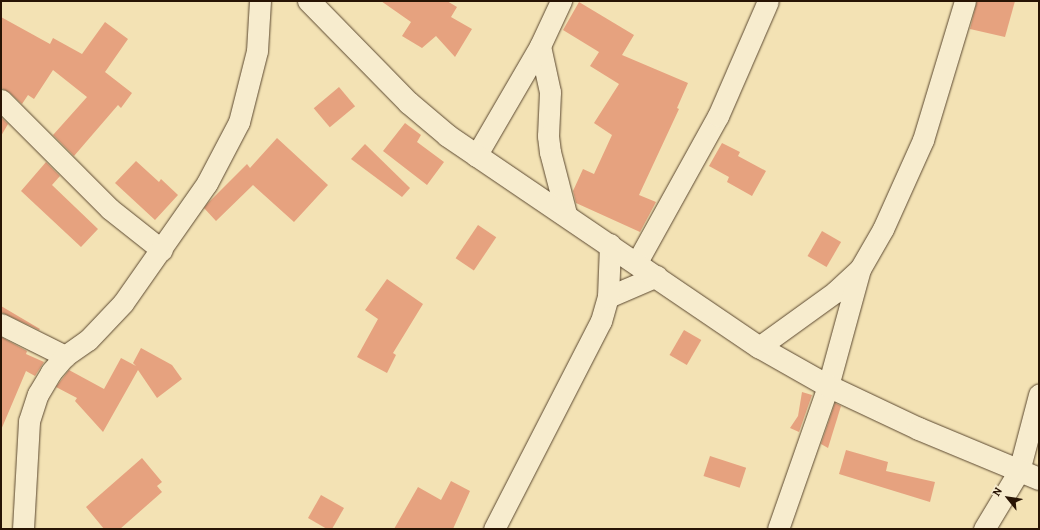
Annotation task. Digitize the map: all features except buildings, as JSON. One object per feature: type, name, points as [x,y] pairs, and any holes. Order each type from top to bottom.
[{"type":"street","points":[[23,529],[29,421],[38,394],[51,372],[65,356],[88,340],[123,303],[162,250],[207,183],[238,122],[257,51],[260,1]]},
{"type":"street","points":[[309,1],[409,103],[476,156],[566,214],[759,346],[828,386],[919,429],[1039,479]]},
{"type":"street","points":[[476,156],[540,46],[561,1]]},
{"type":"street","points":[[637,262],[718,116],[768,1]]},
{"type":"street","points":[[778,529],[828,386],[860,268],[883,229],[923,140],[965,1]]},
{"type":"street","points":[[540,46],[550,92],[548,136],[550,152],[566,214]]},
{"type":"street","points":[[1,100],[110,209],[162,250]]},
{"type":"street","points":[[494,529],[601,321],[608,298],[610,244]]},
{"type":"street","points":[[759,346],[835,292],[860,268]]},
{"type":"street","points":[[608,298],[657,276]]},
{"type":"street","points":[[1,324],[65,356]]},
{"type":"street","points":[[984,529],[1019,471],[1039,395]]}]
